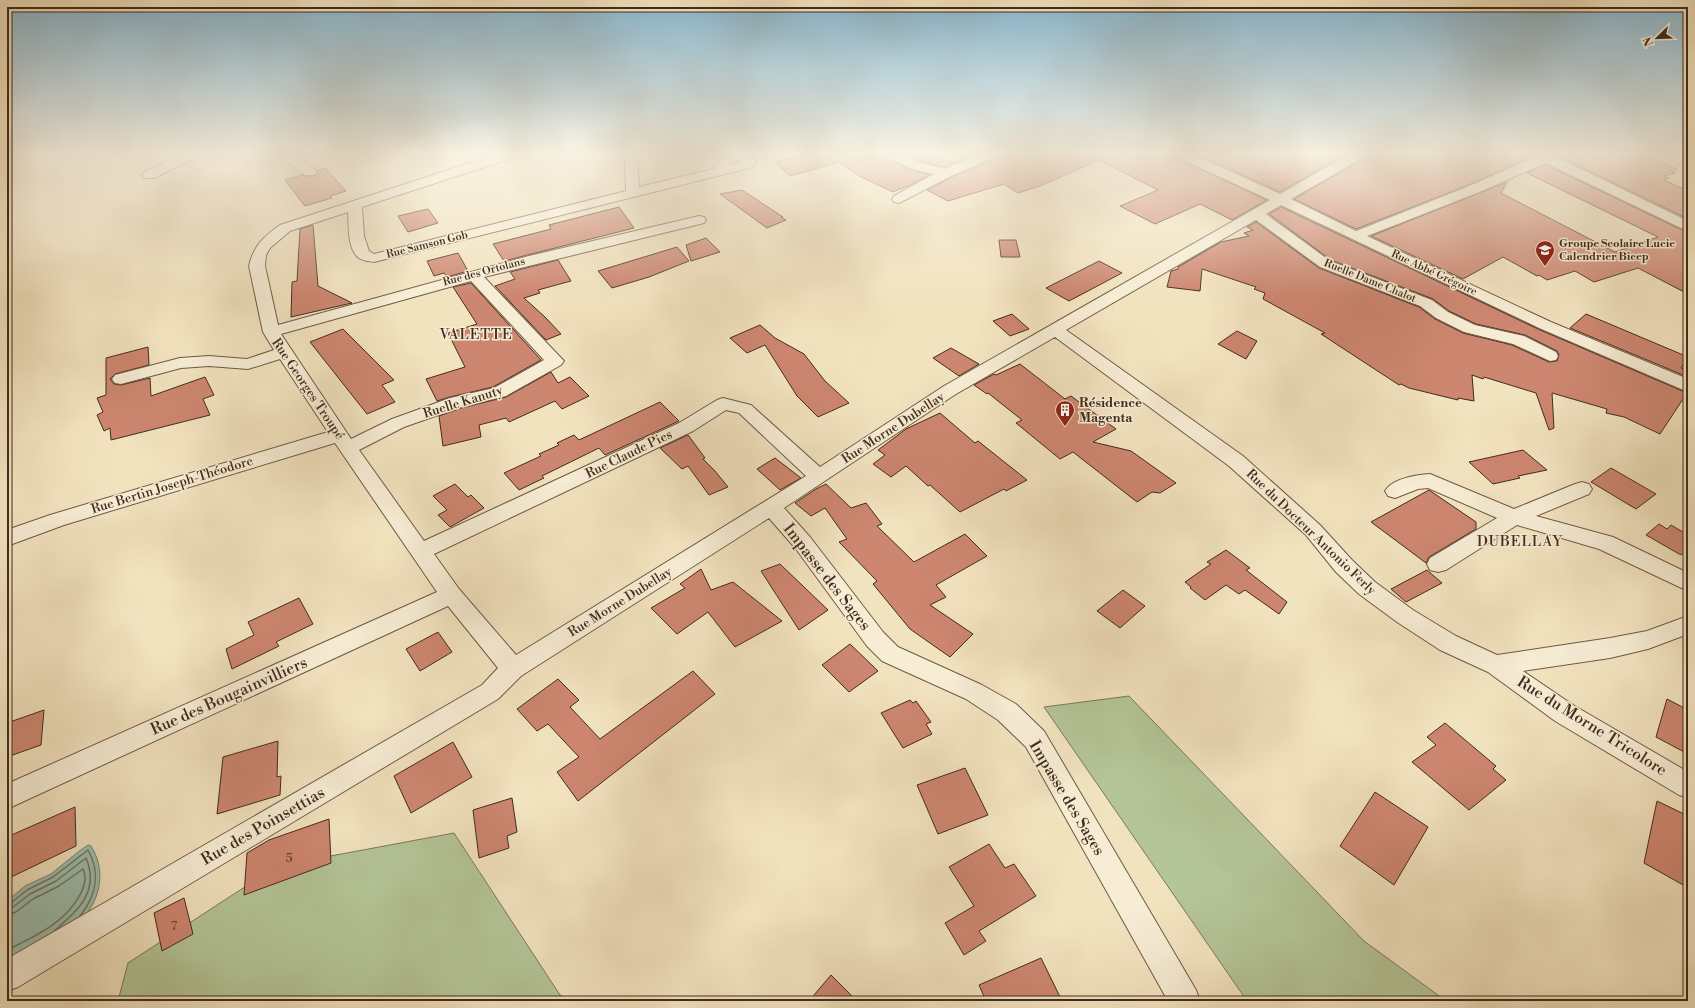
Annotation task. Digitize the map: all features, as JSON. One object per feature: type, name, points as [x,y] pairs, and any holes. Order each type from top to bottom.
[{"type":"street","name":"Rue Georges Troupé","points":[[364,202],[285,228],[272,236],[264,246],[259,255],[257,266],[270,332],[343,441],[451,595],[513,669]]},
{"type":"street","name":"Rue Samson Gob","points":[[355,205],[357,236],[362,254],[367,257],[374,258],[594,202]]},
{"type":"street","name":"Rue Morne Dubellay","points":[[513,669],[819,477],[950,390],[1056,330],[1155,271],[1258,214],[1276,202]]},
{"type":"street","name":"Rue Abbé Grégoire","points":[[1286,202],[1355,236],[1441,293],[1545,324],[1688,386]]},
{"type":"street","points":[[1355,236],[1441,202]]},
{"type":"street","points":[[1642,202],[1685,222]]},
{"type":"street","name":"Ruelle Dame Chalot","points":[[1258,214],[1325,264],[1441,293]]},
{"type":"street","name":"Rue des Ortolans","points":[[270,332],[474,275],[699,220]]},
{"type":"street","name":"Ruelle Kanuty","points":[[343,441],[456,402],[500,392],[555,361],[474,275]]},
{"type":"street","points":[[1441,293],[1442,315],[1470,329],[1518,340],[1550,356]]},
{"type":"street","name":"Rue du Docteur Antonio Ferly","points":[[1056,330],[1236,461],[1312,530],[1344,566],[1367,588],[1405,616],[1448,643],[1496,665]]},
{"type":"street","points":[[121,379],[180,363],[209,361],[248,364],[284,352]]},
{"type":"street","name":"Rue Claude Pies","points":[[421,552],[686,427],[723,404],[745,408],[819,477]]},
{"type":"street","name":"Rue Bertin Joseph-Théodore","points":[[7,538],[57,520],[343,441]]},
{"type":"street","points":[[1395,491],[1415,482],[1430,481],[1514,517],[1606,542],[1688,583]]},
{"type":"street","points":[[1438,564],[1514,517],[1582,489]]},
{"type":"street","name":"Impasse des Sages","points":[[771,506],[803,542],[875,639],[890,654],[987,699],[1007,712],[1035,740],[1185,1001]]},
{"type":"street","name":"Rue des Bougainvilliers","points":[[7,797],[451,595]]},
{"type":"street","points":[[1496,665],[1610,648],[1648,640],[1688,625]]},
{"type":"street","name":"Rue du Morne Tricolore","points":[[1496,665],[1564,712],[1688,786]]},
{"type":"street","name":"Rue des Poinsettias","points":[[7,976],[490,692],[513,669]]},
{"type":"shaded area","points":[[1129,696],[1364,941],[1446,1001],[1247,1001],[1044,707]]},
{"type":"shaded area","points":[[454,833],[560,995],[570,1001],[118,1001],[128,963],[277,866]]},
{"type":"water","points":[[88,845],[91,846],[95,854],[100,872],[98,890],[91,908],[85,916],[7,966],[7,901],[25,886],[51,874]]},
{"type":"building","points":[[302,202],[318,202],[305,206]]},
{"type":"building","points":[[731,202],[760,202],[786,220],[767,228]]},
{"type":"building","points":[[1129,202],[1263,202],[1232,220],[1200,204],[1155,224],[1120,206]]},
{"type":"building","points":[[1300,202],[1425,202],[1356,229]]},
{"type":"building","points":[[1457,202],[1518,202],[1615,252],[1658,237],[1586,202],[1623,202],[1682,230],[1688,231],[1688,234],[1682,237],[1688,240],[1688,294],[1638,268],[1594,282],[1575,271],[1547,280],[1503,257],[1463,279],[1371,236]]},
{"type":"building","points":[[1653,202],[1688,202],[1688,219]]},
{"type":"building","points":[[619,207],[634,228],[504,261],[493,244],[551,229],[549,225]]},
{"type":"building","points":[[1281,207],[1538,329],[1687,393],[1660,434],[1624,417],[1606,413],[1607,409],[1552,393],[1554,428],[1549,430],[1536,393],[1484,377],[1483,379],[1472,375],[1474,401],[1458,398],[1458,400],[1409,388],[1401,384],[1399,385],[1321,334],[1325,333],[1263,299],[1265,293],[1254,289],[1256,287],[1202,269],[1200,291],[1167,287],[1171,271],[1178,269],[1178,267],[1221,242],[1249,236],[1244,233],[1253,230],[1247,227],[1256,222],[1319,268],[1419,307],[1435,319],[1463,333],[1512,345],[1549,362],[1557,361],[1559,355],[1557,351],[1525,335],[1476,324],[1449,311],[1433,299],[1331,260],[1269,214]]},
{"type":"building","points":[[428,209],[438,223],[408,232],[398,216]]},
{"type":"building","points":[[313,225],[318,286],[352,303],[291,317],[292,282],[297,281],[300,229]]},
{"type":"building","points":[[706,238],[720,252],[691,261],[686,245]]},
{"type":"building","points":[[999,240],[1016,240],[1020,257],[1001,257]]},
{"type":"building","points":[[677,247],[689,261],[649,277],[612,288],[598,271]]},
{"type":"building","points":[[458,253],[468,271],[447,277],[444,273],[434,276],[427,261]]},
{"type":"building","points":[[558,260],[571,281],[538,290],[540,293],[524,298],[561,334],[546,340],[495,286],[515,279],[510,272]]},
{"type":"building","points":[[1099,261],[1122,273],[1069,301],[1046,288]]},
{"type":"building","points":[[471,283],[541,360],[493,387],[437,401],[426,379],[465,367],[448,333],[477,324],[453,287]]},
{"type":"building","points":[[1012,314],[1029,329],[1010,336],[993,321]]},
{"type":"building","points":[[1586,314],[1688,357],[1681,368],[1688,370],[1688,377],[1570,328]]},
{"type":"building","points":[[760,325],[775,338],[804,354],[825,381],[849,403],[818,417],[797,396],[765,345],[747,353],[730,338]]},
{"type":"building","points":[[343,329],[394,380],[382,385],[395,402],[367,414],[310,342]]},
{"type":"building","points":[[1237,331],[1257,341],[1246,359],[1218,344]]},
{"type":"building","points":[[148,347],[149,365],[115,374],[110,379],[114,384],[121,385],[150,378],[151,396],[205,377],[214,395],[203,399],[210,415],[111,440],[110,428],[104,431],[97,415],[103,412],[97,398],[106,395],[106,358]]},
{"type":"building","points":[[951,348],[979,364],[959,376],[933,358]]},
{"type":"building","points":[[1020,364],[1065,399],[1071,396],[1116,429],[1093,442],[1131,451],[1176,483],[1160,493],[1152,492],[1137,502],[1073,452],[1060,459],[1016,423],[1022,420],[988,393],[987,394],[974,385],[994,374],[996,375]]},
{"type":"building","points":[[551,372],[558,383],[570,377],[589,396],[562,409],[555,401],[509,422],[506,418],[479,425],[481,437],[443,446],[439,416],[461,408],[506,397]]},
{"type":"building","points":[[660,402],[679,421],[605,455],[599,448],[542,476],[544,478],[519,490],[504,473],[541,456],[539,454],[559,445],[557,443],[574,435],[579,440]]},
{"type":"building","points":[[940,413],[975,443],[978,441],[1027,480],[1006,491],[1004,489],[960,512],[906,466],[891,477],[873,464],[885,455],[878,450],[906,429]]},
{"type":"building","points":[[688,435],[705,458],[703,459],[728,487],[709,495],[688,466],[682,469],[660,448]]},
{"type":"building","points":[[1523,450],[1547,470],[1518,476],[1520,478],[1493,484],[1469,462]]},
{"type":"building","points":[[775,458],[801,478],[780,490],[757,469]]},
{"type":"building","points":[[1611,468],[1656,494],[1636,509],[1591,482]]},
{"type":"building","points":[[455,484],[468,497],[471,495],[484,508],[450,527],[438,515],[447,510],[433,496]]},
{"type":"building","points":[[826,484],[851,508],[866,503],[882,524],[877,526],[914,562],[965,534],[987,556],[936,585],[946,597],[930,605],[973,634],[950,657],[910,629],[873,584],[877,581],[839,542],[847,539],[825,508],[811,516],[795,503]]},
{"type":"building","points":[[1429,490],[1476,522],[1476,529],[1429,557],[1426,563],[1371,522]]},
{"type":"building","points":[[1659,524],[1667,529],[1671,525],[1688,535],[1688,549],[1681,555],[1646,535]]},
{"type":"building","points":[[1226,550],[1250,568],[1246,570],[1287,602],[1279,614],[1245,590],[1239,594],[1226,585],[1205,600],[1185,582],[1211,564],[1207,562]]},
{"type":"building","points":[[780,564],[828,610],[799,630],[761,571]]},
{"type":"building","points":[[701,569],[711,590],[733,582],[782,621],[735,647],[708,612],[677,634],[651,608],[685,588],[680,584]]},
{"type":"building","points":[[1427,570],[1442,583],[1406,602],[1391,589]]},
{"type":"building","points":[[1123,590],[1145,606],[1120,628],[1097,611]]},
{"type":"building","points":[[299,598],[313,624],[276,642],[279,646],[232,669],[226,649],[254,635],[248,622]]},
{"type":"building","points":[[438,632],[452,652],[420,671],[406,649]]},
{"type":"building","points":[[850,644],[878,671],[849,692],[822,665]]},
{"type":"building","points":[[693,671],[715,694],[578,801],[557,772],[579,757],[548,724],[537,731],[517,709],[558,679],[579,700],[570,707],[600,739]]},
{"type":"building","points":[[1667,699],[1688,710],[1688,754],[1656,737]]},
{"type":"building","points":[[910,700],[913,703],[916,701],[931,722],[926,724],[932,734],[903,748],[881,713]]},
{"type":"building","points":[[44,710],[41,745],[7,757],[7,723]]},
{"type":"building","points":[[1445,723],[1496,766],[1493,769],[1506,780],[1469,810],[1412,762],[1436,745],[1427,737]]},
{"type":"building","points":[[278,741],[277,777],[281,776],[280,795],[217,814],[223,757]]},
{"type":"building","points":[[453,742],[472,777],[411,813],[394,776]]},
{"type":"building","points":[[965,768],[988,815],[938,834],[917,785]]},
{"type":"building","points":[[1375,792],[1428,827],[1394,885],[1340,846]]},
{"type":"building","points":[[512,798],[517,832],[507,836],[509,848],[479,858],[473,810]]},
{"type":"building","points":[[1657,801],[1688,816],[1688,873],[1685,886],[1644,863]]},
{"type":"building","points":[[75,807],[76,846],[7,879],[7,837]]},
{"type":"building","points":[[329,819],[331,863],[244,895],[247,853],[269,840]]},
{"type":"building","points":[[989,844],[1005,868],[1014,864],[1036,896],[979,931],[986,941],[964,955],[945,923],[974,906],[949,867]]},
{"type":"building","points":[[184,898],[193,934],[162,951],[154,913]]},
{"type":"building","points":[[1041,958],[1062,1001],[986,1001],[979,985]]},
{"type":"building","points":[[831,975],[857,1001],[809,1001]]},
{"type":"place","name":"Groupe Scolaire Lucie Calendrier Bicep","points":[[1545,267]]},
{"type":"place","name":"Résidence Magenta","points":[[1065,427]]},
{"type":"district","name":"VALETTE","points":[[476,335]]},
{"type":"district","name":"DUBELLAY","points":[[1520,542]]}]
